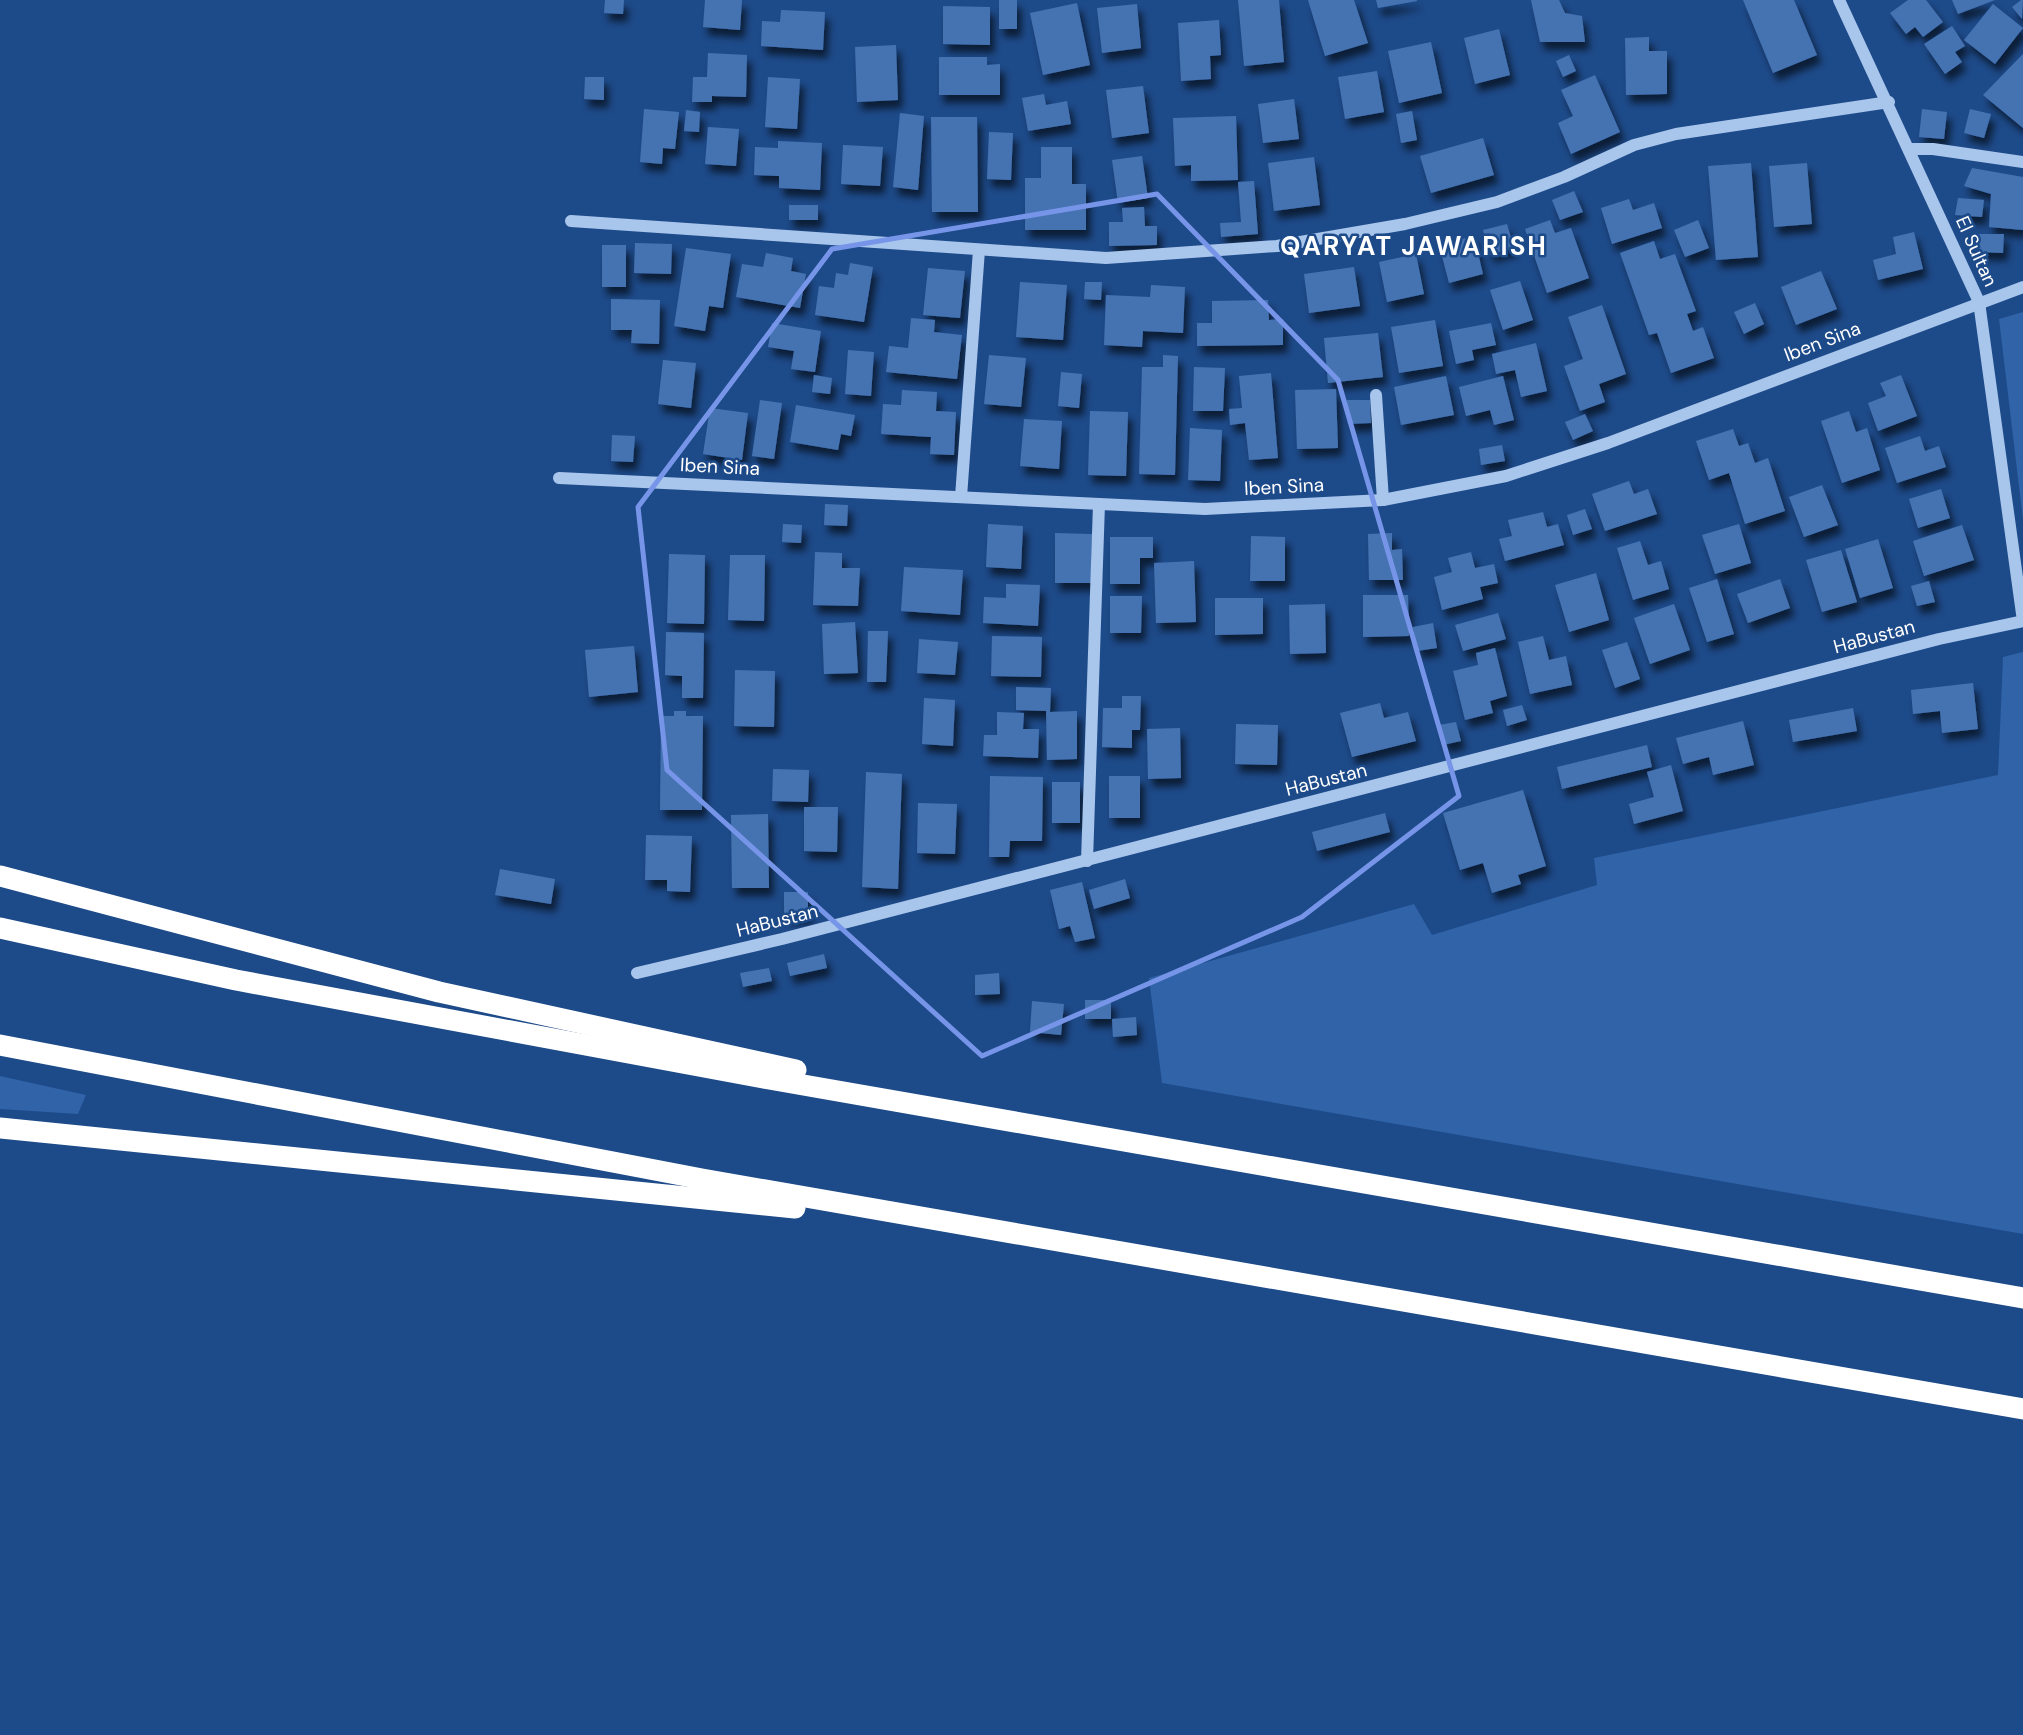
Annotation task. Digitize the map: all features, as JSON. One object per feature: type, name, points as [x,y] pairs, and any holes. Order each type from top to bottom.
[{"type":"highway","points":[[0,876],[439,992],[1096,1135]]},
{"type":"highway","points":[[0,928],[250,982],[756,1076],[2023,1298]]},
{"type":"highway","points":[[0,1045],[93,1065],[962,1226],[2023,1409]]},
{"type":"highway","points":[[0,1128],[962,1226]]},
{"type":"street","name":"El Sultan","points":[[1839,0],[1911,149],[1979,302],[2023,621]]},
{"type":"street","points":[[571,221],[1106,258],[1277,246],[1405,224],[1497,202],[1564,177],[1633,145],[1676,134],[1889,102]]},
{"type":"street","points":[[1911,149],[1933,149],[2023,162]]},
{"type":"street","points":[[961,497],[979,250]]},
{"type":"street","name":"Iben Sina","points":[[559,478],[1205,509],[1382,500],[1506,476],[1608,443],[1979,302],[2023,288]]},
{"type":"street","points":[[1376,396],[1382,500]]},
{"type":"street","points":[[1087,861],[1099,504]]},
{"type":"street","name":"HaBustan","points":[[638,973],[1087,861],[1939,639],[2023,621]]},
{"type":"highlighted area","points":[[1157,194],[1338,380],[1459,796],[1302,917],[982,1056],[667,770],[638,507],[832,249]]},
{"type":"shaded area","points":[[2023,312],[2023,520],[1999,319]]},
{"type":"shaded area","points":[[2023,652],[2023,1234],[1162,1083],[1149,978],[1414,904],[1432,935],[1597,885],[1594,858],[1998,775],[2003,657]]},
{"type":"shaded area","points":[[0,1076],[86,1095],[78,1114],[0,1109]]},
{"type":"building","points":[[605,0],[624,0],[623,14],[604,13]]},
{"type":"building","points":[[705,0],[742,0],[740,30],[703,27]]},
{"type":"building","points":[[999,0],[1017,0],[1017,29],[999,29]]},
{"type":"building","points":[[1238,0],[1279,0],[1284,62],[1244,66]]},
{"type":"building","points":[[1308,0],[1354,0],[1368,43],[1325,56]]},
{"type":"building","points":[[1376,0],[1417,0],[1417,1],[1378,8]]},
{"type":"building","points":[[1531,0],[1559,0],[1565,13],[1582,16],[1585,42],[1540,42]]},
{"type":"building","points":[[1743,0],[1794,0],[1817,55],[1773,73]]},
{"type":"building","points":[[1908,0],[1926,0],[1943,22],[1923,37],[1915,27],[1906,34],[1890,13]]},
{"type":"building","points":[[1952,0],[1995,0],[1958,14]]},
{"type":"building","points":[[2023,0],[2022,19],[2012,7]]},
{"type":"building","points":[[1077,3],[1090,65],[1043,75],[1030,13]]},
{"type":"building","points":[[1137,4],[1141,48],[1102,53],[1097,8]]},
{"type":"building","points":[[1993,4],[2023,28],[1995,64],[1964,40]]},
{"type":"building","points":[[943,6],[990,7],[990,45],[943,44]]},
{"type":"building","points":[[781,10],[825,12],[823,50],[761,46],[762,21],[780,22]]},
{"type":"building","points":[[1219,20],[1221,55],[1210,56],[1211,79],[1181,81],[1178,23]]},
{"type":"building","points":[[1952,26],[1965,46],[1955,52],[1962,62],[1945,74],[1924,44]]},
{"type":"building","points":[[1499,29],[1510,75],[1475,84],[1464,38]]},
{"type":"building","points":[[1649,37],[1649,51],[1667,51],[1667,94],[1626,95],[1625,38]]},
{"type":"building","points":[[1431,42],[1442,93],[1399,103],[1388,51]]},
{"type":"building","points":[[896,45],[898,100],[857,102],[855,47]]},
{"type":"building","points":[[708,53],[747,55],[746,97],[712,96],[712,102],[692,102],[693,77],[707,77]]},
{"type":"building","points":[[2023,54],[2023,128],[1983,95]]},
{"type":"building","points":[[1569,55],[1576,71],[1563,77],[1556,61]]},
{"type":"building","points":[[939,57],[987,57],[987,65],[1000,64],[1000,95],[939,95]]},
{"type":"building","points":[[1377,71],[1384,112],[1345,119],[1338,77]]},
{"type":"building","points":[[1595,75],[1620,132],[1571,154],[1558,123],[1573,116],[1561,90]]},
{"type":"building","points":[[585,77],[604,77],[604,100],[584,99]]},
{"type":"building","points":[[768,77],[800,79],[797,129],[765,127]]},
{"type":"building","points":[[1143,86],[1149,133],[1112,138],[1106,90]]},
{"type":"building","points":[[1044,94],[1046,105],[1067,101],[1071,124],[1028,131],[1022,98]]},
{"type":"building","points":[[1294,99],[1299,139],[1263,143],[1258,104]]},
{"type":"building","points":[[644,109],[679,112],[675,149],[663,148],[662,164],[640,162]]},
{"type":"building","points":[[1922,109],[1947,112],[1944,139],[1919,137]]},
{"type":"building","points":[[1970,109],[1991,114],[1984,138],[1964,133]]},
{"type":"building","points":[[686,110],[700,112],[699,132],[684,131]]},
{"type":"building","points":[[1412,111],[1417,140],[1401,143],[1396,114]]},
{"type":"building","points":[[900,113],[924,116],[918,190],[893,187]]},
{"type":"building","points":[[1236,116],[1238,180],[1191,181],[1191,165],[1175,166],[1173,118]]},
{"type":"building","points":[[931,117],[977,117],[978,212],[932,212]]},
{"type":"building","points":[[708,127],[739,129],[736,166],[705,164]]},
{"type":"building","points":[[989,132],[1013,133],[1011,180],[987,179]]},
{"type":"building","points":[[1483,138],[1494,175],[1431,193],[1420,156]]},
{"type":"building","points":[[778,141],[822,143],[820,190],[779,188],[779,176],[754,175],[755,147],[778,148]]},
{"type":"building","points":[[843,145],[883,147],[880,186],[841,184]]},
{"type":"building","points":[[1041,147],[1072,147],[1072,184],[1086,184],[1086,230],[1025,230],[1025,178],[1041,178]]},
{"type":"building","points":[[1142,156],[1148,198],[1118,203],[1112,160]]},
{"type":"building","points":[[1314,157],[1320,205],[1274,211],[1268,163]]},
{"type":"building","points":[[1751,163],[1758,257],[1716,260],[1708,166]]},
{"type":"building","points":[[1807,163],[1812,224],[1774,227],[1769,166]]},
{"type":"building","points":[[1972,168],[2023,177],[2023,230],[1989,227],[1991,194],[1964,186]]},
{"type":"building","points":[[1254,181],[1258,234],[1221,237],[1220,223],[1241,222],[1238,182]]},
{"type":"building","points":[[1574,191],[1583,212],[1560,220],[1552,200]]},
{"type":"building","points":[[1958,198],[1984,200],[1982,217],[1955,215]]},
{"type":"building","points":[[1629,199],[1633,210],[1654,203],[1662,228],[1612,244],[1601,208]]},
{"type":"building","points":[[789,205],[818,205],[818,220],[789,220]]},
{"type":"building","points":[[1144,207],[1145,226],[1157,226],[1157,245],[1109,246],[1109,222],[1123,222],[1122,208]]},
{"type":"building","points":[[1550,220],[1555,233],[1571,228],[1589,278],[1547,293],[1525,229]]},
{"type":"building","points":[[1698,220],[1709,248],[1685,257],[1674,230]]},
{"type":"building","points":[[1507,224],[1514,248],[1490,255],[1483,230]]},
{"type":"building","points":[[1914,232],[1923,269],[1878,280],[1873,260],[1896,254],[1893,237]]},
{"type":"building","points":[[1977,234],[2004,234],[2003,253],[1977,252]]},
{"type":"building","points":[[1474,236],[1483,274],[1449,283],[1439,245]]},
{"type":"building","points":[[1654,241],[1660,259],[1675,254],[1696,311],[1687,314],[1693,331],[1703,327],[1714,358],[1671,373],[1657,333],[1649,335],[1620,253]]},
{"type":"building","points":[[635,243],[672,244],[671,274],[634,273]]},
{"type":"building","points":[[602,245],[626,245],[626,287],[602,287]]},
{"type":"building","points":[[686,248],[731,254],[723,308],[709,306],[705,331],[674,326]]},
{"type":"building","points":[[766,253],[793,258],[791,271],[806,274],[800,308],[736,297],[742,264],[763,267]]},
{"type":"building","points":[[1416,254],[1424,294],[1387,302],[1379,262]]},
{"type":"building","points":[[850,263],[873,267],[864,322],[815,315],[819,286],[834,288],[836,273],[848,275]]},
{"type":"building","points":[[1354,267],[1360,306],[1309,313],[1304,274]]},
{"type":"building","points":[[928,268],[965,271],[960,318],[923,315]]},
{"type":"building","points":[[1821,271],[1837,309],[1796,325],[1781,287]]},
{"type":"building","points":[[1520,281],[1533,320],[1503,330],[1490,290]]},
{"type":"building","points":[[1020,282],[1067,285],[1063,340],[1016,337]]},
{"type":"building","points":[[1085,282],[1102,282],[1101,300],[1084,299]]},
{"type":"building","points":[[1151,285],[1185,287],[1183,333],[1143,331],[1142,347],[1104,345],[1106,295],[1150,297]]},
{"type":"building","points":[[611,299],[660,300],[659,344],[631,343],[632,330],[611,330]]},
{"type":"building","points":[[1268,300],[1269,320],[1283,319],[1283,345],[1197,346],[1197,323],[1212,323],[1212,301]]},
{"type":"building","points":[[1755,303],[1764,324],[1744,334],[1734,312]]},
{"type":"building","points":[[1602,305],[1626,374],[1599,384],[1605,402],[1580,411],[1564,366],[1583,359],[1568,317]]},
{"type":"building","points":[[911,318],[935,320],[934,332],[962,335],[957,379],[886,372],[889,346],[908,348]]},
{"type":"building","points":[[1435,320],[1443,366],[1399,373],[1391,327]]},
{"type":"building","points":[[772,323],[821,331],[815,372],[791,369],[794,351],[768,347]]},
{"type":"building","points":[[1491,323],[1496,345],[1472,350],[1474,360],[1456,364],[1449,331]]},
{"type":"building","points":[[1378,333],[1383,377],[1328,383],[1324,338]]},
{"type":"building","points":[[1536,343],[1547,391],[1521,397],[1515,370],[1496,374],[1492,354]]},
{"type":"building","points":[[848,350],[874,352],[871,396],[845,394]]},
{"type":"building","points":[[989,355],[1026,358],[1021,407],[984,404]]},
{"type":"building","points":[[1163,355],[1178,356],[1175,475],[1139,474],[1142,367],[1163,367]]},
{"type":"building","points":[[663,360],[696,363],[691,408],[658,404]]},
{"type":"building","points":[[1194,367],[1225,368],[1223,411],[1193,411]]},
{"type":"building","points":[[1061,372],[1082,374],[1079,408],[1058,406]]},
{"type":"building","points":[[1271,373],[1278,458],[1249,460],[1245,423],[1230,425],[1229,409],[1242,408],[1239,376]]},
{"type":"building","points":[[814,375],[832,378],[830,394],[812,392]]},
{"type":"building","points":[[1901,375],[1917,416],[1878,431],[1868,403],[1886,396],[1880,383]]},
{"type":"building","points":[[1446,376],[1454,415],[1401,425],[1394,387]]},
{"type":"building","points":[[1503,376],[1514,420],[1494,425],[1490,410],[1466,416],[1459,387]]},
{"type":"building","points":[[1336,389],[1338,448],[1297,449],[1295,390]]},
{"type":"building","points":[[902,390],[937,392],[936,411],[956,412],[954,455],[930,454],[931,437],[881,434],[883,404],[901,405]]},
{"type":"building","points":[[760,400],[782,403],[774,459],[752,456]]},
{"type":"building","points":[[1347,400],[1370,400],[1371,423],[1348,424]]},
{"type":"building","points":[[796,405],[855,415],[851,436],[841,434],[838,450],[790,442]]},
{"type":"building","points":[[710,408],[748,413],[742,460],[703,454]]},
{"type":"building","points":[[1090,411],[1128,412],[1126,476],[1088,475]]},
{"type":"building","points":[[1849,411],[1856,432],[1867,428],[1880,470],[1842,483],[1821,421]]},
{"type":"building","points":[[1585,414],[1593,431],[1573,440],[1565,422]]},
{"type":"building","points":[[1024,419],[1062,421],[1059,469],[1020,466]]},
{"type":"building","points":[[1190,428],[1222,430],[1220,481],[1188,480]]},
{"type":"building","points":[[1733,429],[1739,446],[1748,443],[1755,463],[1768,458],[1785,511],[1745,524],[1729,473],[1709,480],[1696,441]]},
{"type":"building","points":[[612,435],[635,436],[633,462],[611,461]]},
{"type":"building","points":[[1920,436],[1925,451],[1939,446],[1946,467],[1897,483],[1885,448]]},
{"type":"building","points":[[1502,445],[1505,461],[1481,465],[1479,449]]},
{"type":"building","points":[[1629,481],[1634,494],[1648,489],[1657,514],[1605,531],[1592,494]]},
{"type":"building","points":[[1822,485],[1838,525],[1804,537],[1789,497]]},
{"type":"building","points":[[1941,489],[1950,518],[1918,528],[1909,499]]},
{"type":"building","points":[[825,504],[848,505],[847,526],[824,525]]},
{"type":"building","points":[[1585,509],[1592,529],[1573,535],[1567,515]]},
{"type":"building","points":[[1543,512],[1547,527],[1558,524],[1564,545],[1505,561],[1499,539],[1512,536],[1508,520]]},
{"type":"building","points":[[783,524],[802,525],[801,543],[782,542]]},
{"type":"building","points":[[988,524],[1023,526],[1021,569],[986,567]]},
{"type":"building","points":[[1739,524],[1751,563],[1715,574],[1702,535]]},
{"type":"building","points":[[1962,525],[1974,560],[1924,576],[1913,541]]},
{"type":"building","points":[[1055,533],[1092,534],[1091,583],[1055,583]]},
{"type":"building","points":[[1392,533],[1392,550],[1402,549],[1403,580],[1369,580],[1368,534]]},
{"type":"building","points":[[1251,536],[1285,537],[1285,581],[1250,581]]},
{"type":"building","points":[[1110,537],[1153,537],[1153,558],[1140,558],[1140,584],[1110,584]]},
{"type":"building","points":[[1878,539],[1893,588],[1860,598],[1845,549]]},
{"type":"building","points":[[1640,541],[1648,565],[1661,561],[1669,589],[1633,600],[1617,548]]},
{"type":"building","points":[[1841,550],[1857,602],[1822,612],[1806,560]]},
{"type":"building","points":[[815,552],[842,553],[842,568],[860,568],[858,606],[813,605]]},
{"type":"building","points":[[1471,552],[1475,568],[1494,564],[1498,583],[1480,587],[1483,599],[1442,610],[1434,577],[1452,572],[1448,558]]},
{"type":"building","points":[[669,554],[705,555],[704,624],[667,623]]},
{"type":"building","points":[[730,555],[765,555],[764,621],[728,620]]},
{"type":"building","points":[[1194,561],[1196,622],[1156,623],[1154,563]]},
{"type":"building","points":[[904,567],[963,570],[960,615],[901,611]]},
{"type":"building","points":[[1596,573],[1609,620],[1569,632],[1555,585]]},
{"type":"building","points":[[1717,579],[1734,634],[1707,642],[1689,588]]},
{"type":"building","points":[[1780,579],[1790,608],[1748,623],[1737,594]]},
{"type":"building","points":[[1929,581],[1935,602],[1917,606],[1911,586]]},
{"type":"building","points":[[1006,584],[1040,585],[1038,626],[983,623],[984,597],[1006,598]]},
{"type":"building","points":[[1363,595],[1408,595],[1409,636],[1363,637]]},
{"type":"building","points":[[1110,596],[1142,596],[1141,633],[1110,633]]},
{"type":"building","points":[[1215,598],[1263,598],[1263,634],[1215,635]]},
{"type":"building","points":[[1325,604],[1326,653],[1290,654],[1289,605]]},
{"type":"building","points":[[1674,604],[1690,650],[1650,664],[1634,618]]},
{"type":"building","points":[[1498,613],[1506,639],[1463,651],[1455,625]]},
{"type":"building","points":[[855,622],[858,673],[824,674],[822,624]]},
{"type":"building","points":[[1433,623],[1437,648],[1417,651],[1413,627]]},
{"type":"building","points":[[868,631],[888,631],[886,682],[867,682]]},
{"type":"building","points":[[666,632],[704,633],[703,698],[682,698],[682,676],[665,675]]},
{"type":"building","points":[[992,636],[1042,637],[1041,677],[991,676]]},
{"type":"building","points":[[1543,636],[1549,660],[1566,656],[1572,685],[1530,694],[1518,642]]},
{"type":"building","points":[[919,639],[958,642],[955,675],[917,673]]},
{"type":"building","points":[[1627,642],[1640,679],[1615,688],[1602,650]]},
{"type":"building","points":[[634,646],[638,692],[589,697],[585,650]]},
{"type":"building","points":[[1495,648],[1507,696],[1490,701],[1493,713],[1465,720],[1453,671],[1478,665],[1476,653]]},
{"type":"building","points":[[735,670],[775,671],[774,727],[734,726]]},
{"type":"building","points":[[1973,683],[1978,729],[1942,733],[1940,711],[1913,714],[1911,690]]},
{"type":"building","points":[[1016,687],[1051,688],[1050,712],[1077,711],[1077,759],[1047,760],[1046,711],[1016,710]]},
{"type":"building","points":[[1122,696],[1141,696],[1140,730],[1132,730],[1132,748],[1102,747],[1103,708],[1122,708]]},
{"type":"building","points":[[924,698],[955,700],[953,746],[922,744]]},
{"type":"building","points":[[1380,703],[1384,718],[1408,712],[1416,741],[1352,757],[1340,713]]},
{"type":"building","points":[[1522,705],[1527,720],[1507,726],[1503,710]]},
{"type":"building","points":[[1853,708],[1857,731],[1793,742],[1789,720]]},
{"type":"building","points":[[674,711],[686,711],[686,716],[703,716],[702,810],[660,810],[661,716],[674,716]]},
{"type":"building","points":[[997,712],[1024,713],[1023,729],[1039,729],[1038,758],[983,756],[984,735],[997,735]]},
{"type":"building","points":[[1743,721],[1754,765],[1713,775],[1709,757],[1683,764],[1676,738]]},
{"type":"building","points":[[1456,722],[1461,741],[1443,745],[1439,725]]},
{"type":"building","points":[[1236,724],[1278,725],[1277,765],[1235,764]]},
{"type":"building","points":[[1180,728],[1181,778],[1148,779],[1147,729]]},
{"type":"building","points":[[1647,745],[1652,767],[1562,789],[1557,767]]},
{"type":"building","points":[[1671,765],[1683,811],[1634,824],[1629,804],[1654,797],[1647,772]]},
{"type":"building","points":[[773,769],[809,770],[808,802],[772,801]]},
{"type":"building","points":[[866,772],[902,774],[898,889],[862,887]]},
{"type":"building","points":[[990,776],[1043,777],[1042,841],[1010,841],[1009,857],[989,857]]},
{"type":"building","points":[[1109,776],[1140,776],[1140,818],[1109,818]]},
{"type":"building","points":[[1052,782],[1080,782],[1080,823],[1052,823]]},
{"type":"building","points":[[1523,790],[1546,866],[1518,875],[1521,884],[1492,893],[1483,863],[1460,870],[1443,813]]},
{"type":"building","points":[[918,803],[957,804],[955,854],[917,853]]},
{"type":"building","points":[[804,807],[838,807],[837,852],[804,851]]},
{"type":"building","points":[[1385,813],[1390,832],[1317,851],[1312,832]]},
{"type":"building","points":[[768,814],[769,888],[732,888],[731,815]]},
{"type":"building","points":[[646,835],[692,836],[690,892],[667,891],[667,880],[645,880]]},
{"type":"building","points":[[500,869],[555,879],[551,904],[495,895]]},
{"type":"building","points":[[1125,879],[1130,898],[1094,909],[1089,890]]},
{"type":"building","points":[[1082,882],[1095,938],[1075,942],[1070,926],[1059,929],[1050,890]]},
{"type":"building","points":[[784,892],[808,892],[808,916],[784,916]]},
{"type":"building","points":[[824,954],[827,968],[790,976],[787,963]]},
{"type":"building","points":[[769,968],[772,981],[743,987],[740,973]]},
{"type":"building","points":[[999,973],[1000,994],[975,995],[975,975]]},
{"type":"building","points":[[1085,1000],[1111,1000],[1111,1019],[1085,1019]]},
{"type":"building","points":[[1032,1001],[1064,1004],[1061,1035],[1030,1032]]},
{"type":"building","points":[[1136,1017],[1137,1035],[1113,1037],[1112,1019]]},
{"type":"district","name":"QARYAT JAWARISH","points":[[1414,246]]}]
